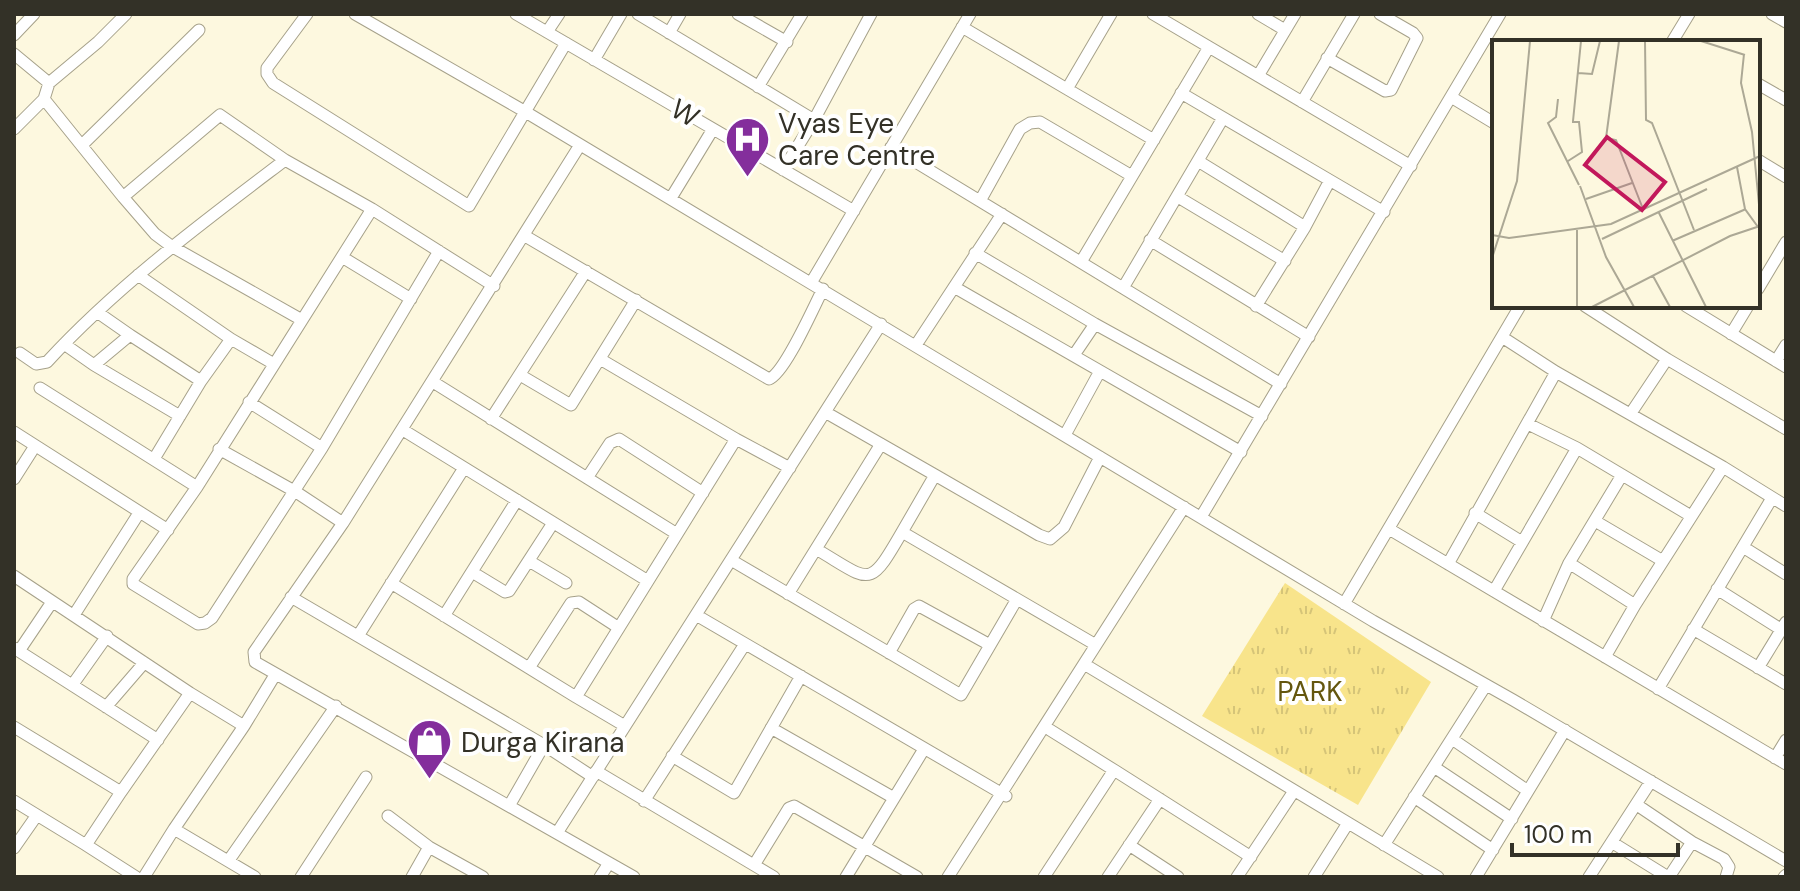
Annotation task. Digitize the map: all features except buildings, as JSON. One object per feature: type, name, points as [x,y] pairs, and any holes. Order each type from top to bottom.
[{"type":"street","points":[[14,35],[34,14]]},
{"type":"street","points":[[14,129],[44,99],[49,83],[126,14]]},
{"type":"street","points":[[307,14],[267,68],[273,83],[469,206],[566,43]]},
{"type":"street","points":[[355,14],[671,198],[1344,604],[1786,861]]},
{"type":"street","name":"W","points":[[516,14],[854,211]]},
{"type":"street","points":[[547,32],[559,14]]},
{"type":"street","points":[[594,60],[621,14]]},
{"type":"street","points":[[638,14],[814,120]]},
{"type":"street","points":[[669,33],[680,14]]},
{"type":"street","points":[[738,14],[787,42]]},
{"type":"street","points":[[758,87],[802,14]]},
{"type":"street","points":[[783,170],[814,120],[871,14]]},
{"type":"street","points":[[811,283],[970,14]]},
{"type":"street","points":[[1067,89],[1111,14]]},
{"type":"street","points":[[1153,14],[1411,166]]},
{"type":"street","points":[[1258,14],[1285,30]]},
{"type":"street","points":[[1258,76],[1295,14]]},
{"type":"street","points":[[1302,102],[1354,14]]},
{"type":"street","points":[[1327,58],[1385,91],[1391,90],[1417,38],[1380,14]]},
{"type":"street","points":[[1678,40],[1689,14]]},
{"type":"street","points":[[1773,14],[1786,22]]},
{"type":"street","points":[[1201,517],[1411,166],[1494,16]]},
{"type":"street","points":[[962,27],[1154,140]]},
{"type":"street","points":[[82,145],[199,30]]},
{"type":"street","points":[[1081,262],[1209,47]]},
{"type":"street","points":[[14,54],[49,83]]},
{"type":"street","points":[[1760,85],[1785,98]]},
{"type":"street","points":[[1181,93],[1384,212]]},
{"type":"street","points":[[1451,97],[1492,122]]},
{"type":"street","points":[[44,99],[155,234],[302,320]]},
{"type":"street","points":[[123,197],[220,115],[285,160],[372,209],[494,286]]},
{"type":"street","points":[[1123,288],[1223,118]]},
{"type":"street","points":[[980,201],[1020,129],[1030,123],[1040,122],[1132,176]]},
{"type":"street","points":[[671,198],[713,129]]},
{"type":"street","points":[[580,145],[403,430],[254,652],[255,662],[275,675],[336,706],[634,877]]},
{"type":"street","points":[[891,147],[1281,384]]},
{"type":"street","points":[[20,352],[36,364],[43,364],[171,246],[285,160]]},
{"type":"street","points":[[1198,161],[1305,227]]},
{"type":"street","points":[[1760,161],[1786,177]]},
{"type":"street","points":[[1256,306],[1329,182]]},
{"type":"street","points":[[1178,197],[1285,261]]},
{"type":"street","points":[[372,209],[197,487],[133,579],[133,584],[198,624],[212,618],[296,492],[439,251]]},
{"type":"street","points":[[916,345],[1002,214]]},
{"type":"street","points":[[525,236],[771,379],[785,361],[823,289]]},
{"type":"street","points":[[1150,240],[1309,337]]},
{"type":"street","points":[[1760,286],[1786,242]]},
{"type":"street","points":[[975,253],[1095,324],[1262,416]]},
{"type":"street","points":[[342,257],[411,299]]},
{"type":"street","points":[[491,419],[586,271]]},
{"type":"street","points":[[138,275],[231,339],[274,364]]},
{"type":"street","points":[[954,287],[1241,452]]},
{"type":"street","points":[[520,375],[571,405],[636,300]]},
{"type":"street","points":[[1344,604],[1519,308]]},
{"type":"street","points":[[1689,308],[1781,364],[1786,345]]},
{"type":"street","points":[[1731,334],[1747,308]]},
{"type":"street","points":[[1601,310],[1667,359],[1786,429]]},
{"type":"street","points":[[97,312],[201,381]]},
{"type":"street","points":[[557,833],[881,324]]},
{"type":"street","points":[[1074,355],[1095,324]]},
{"type":"street","points":[[94,365],[130,335]]},
{"type":"street","points":[[1502,337],[1556,372],[1786,506]]},
{"type":"street","points":[[154,459],[201,381],[231,339]]},
{"type":"street","points":[[64,344],[180,416]]},
{"type":"street","points":[[600,359],[790,468]]},
{"type":"street","points":[[1631,413],[1667,359]]},
{"type":"street","points":[[1065,435],[1100,371]]},
{"type":"street","points":[[1448,564],[1556,372]]},
{"type":"street","points":[[433,382],[677,534]]},
{"type":"street","points":[[40,388],[197,487]]},
{"type":"street","points":[[249,402],[322,448]]},
{"type":"street","points":[[825,412],[1050,539],[1064,527],[1100,457]]},
{"type":"street","points":[[1528,424],[1577,448],[1691,516]]},
{"type":"street","points":[[403,430],[648,581]]},
{"type":"street","points":[[14,432],[168,530]]},
{"type":"street","points":[[587,478],[610,443],[619,439],[703,493]]},
{"type":"street","points":[[576,697],[736,439]]},
{"type":"street","points":[[788,594],[881,444]]},
{"type":"street","points":[[14,479],[35,446]]},
{"type":"street","points":[[1494,591],[1577,448]]},
{"type":"street","points":[[219,449],[296,492],[343,523]]},
{"type":"street","points":[[1605,657],[1723,467]]},
{"type":"street","points":[[358,636],[464,468]]},
{"type":"street","points":[[816,549],[861,575],[872,575],[880,570],[935,475]]},
{"type":"street","points":[[1543,621],[1569,563],[1622,475]]},
{"type":"street","points":[[1658,689],[1772,498]]},
{"type":"street","points":[[444,616],[517,500]]},
{"type":"street","points":[[948,877],[1050,730],[1096,645],[1186,508]]},
{"type":"street","points":[[956,877],[1004,795],[1186,508]]},
{"type":"street","points":[[74,615],[139,513]]},
{"type":"street","points":[[1475,513],[1522,542]]},
{"type":"street","points":[[1595,521],[1663,561]]},
{"type":"street","points":[[472,572],[505,592],[516,583],[553,523]]},
{"type":"street","points":[[1389,529],[1781,761],[1786,740]]},
{"type":"street","points":[[902,532],[1096,645]]},
{"type":"street","points":[[1743,547],[1786,574]]},
{"type":"street","points":[[731,560],[961,695],[1017,599]]},
{"type":"street","points":[[529,561],[566,583]]},
{"type":"street","points":[[1569,563],[1635,605]]},
{"type":"street","points":[[14,576],[244,726]]},
{"type":"street","points":[[391,583],[625,726]]},
{"type":"street","points":[[1717,589],[1784,626],[1758,668]]},
{"type":"street","points":[[291,597],[774,877]]},
{"type":"street","points":[[52,602],[16,649],[158,740]]},
{"type":"street","points":[[529,668],[571,603],[579,602],[619,628]]},
{"type":"street","points":[[889,653],[914,609],[919,606],[990,645]]},
{"type":"street","points":[[696,615],[1004,795]]},
{"type":"street","points":[[1693,629],[1786,684]]},
{"type":"street","points":[[73,684],[107,636]]},
{"type":"street","points":[[644,801],[745,644]]},
{"type":"street","points":[[106,707],[144,663]]},
{"type":"street","points":[[1086,666],[1438,877]]},
{"type":"street","points":[[144,877],[275,675]]},
{"type":"street","points":[[672,756],[734,793],[801,676]]},
{"type":"street","points":[[1384,845],[1486,685]]},
{"type":"street","points":[[86,845],[190,693]]},
{"type":"street","points":[[229,860],[336,706]]},
{"type":"street","points":[[14,727],[121,792]]},
{"type":"street","points":[[771,728],[894,798]]},
{"type":"street","points":[[1050,730],[1251,857]]},
{"type":"street","points":[[1476,877],[1565,730]]},
{"type":"street","points":[[1452,739],[1528,791]]},
{"type":"street","points":[[509,806],[544,745]]},
{"type":"street","points":[[846,877],[924,749]]},
{"type":"street","points":[[1434,767],[1512,819]]},
{"type":"street","points":[[1044,877],[1114,770]]},
{"type":"street","points":[[301,877],[366,777]]},
{"type":"street","points":[[1589,877],[1651,781]]},
{"type":"street","points":[[1237,877],[1294,791]]},
{"type":"street","points":[[1414,797],[1493,850]]},
{"type":"street","points":[[1108,877],[1160,799]]},
{"type":"street","points":[[14,801],[136,877]]},
{"type":"street","points":[[1637,805],[1692,842],[1724,859],[1729,867],[1726,877]]},
{"type":"street","points":[[754,865],[789,808],[794,806],[917,877]]},
{"type":"street","points":[[14,848],[37,815]]},
{"type":"street","points":[[388,816],[429,847],[483,877]]},
{"type":"street","points":[[1314,877],[1348,823]]},
{"type":"street","points":[[174,829],[255,877]]},
{"type":"street","points":[[1613,843],[1669,877],[1692,842]]},
{"type":"street","points":[[1129,845],[1175,876]]},
{"type":"street","points":[[412,877],[429,847]]},
{"type":"street","points":[[600,877],[609,863]]},
{"type":"green space","name":"PARK","points":[[1285,583],[1431,682],[1358,805],[1202,716]]},
{"type":"place","name":"Vyas Eye Care Centre","points":[[747,178]]},
{"type":"place","name":"Durga Kirana","points":[[430,781]]}]
